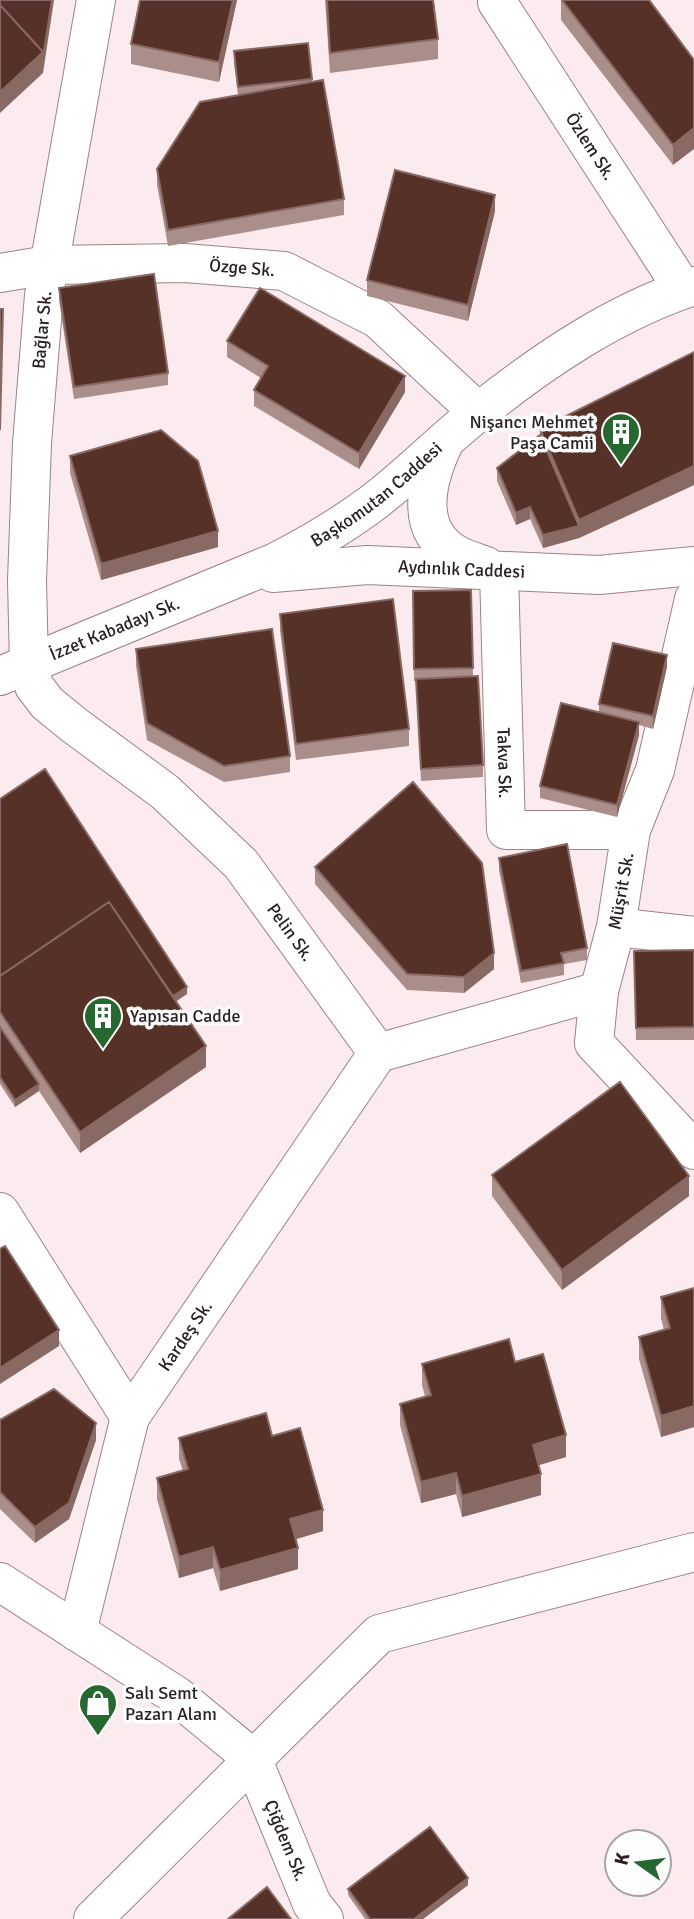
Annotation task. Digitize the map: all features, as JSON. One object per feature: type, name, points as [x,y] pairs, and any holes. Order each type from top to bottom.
[{"type":"street","name":"Bağlar Sk.","points":[[14,671],[14,494],[48,265],[96,0]]},
{"type":"street","name":"Özlem Sk.","points":[[496,1],[688,287]]},
{"type":"street","name":"Özge Sk.","points":[[0,273],[48,265],[185,263],[284,271],[378,319],[478,412]]},
{"type":"street","name":"Başkomutan Caddesi","points":[[229,580],[310,544],[367,507],[478,412],[553,356],[618,318],[688,287]]},
{"type":"street","points":[[445,442],[427,493],[429,522],[435,535],[455,554],[499,571]]},
{"type":"street","name":"Aydınlık Caddesi","points":[[229,580],[295,570],[367,565],[599,575],[694,566]]},
{"type":"street","name":"Takva Sk.","points":[[499,571],[506,830],[631,830]]},
{"type":"street","name":"İzzet Kabadayı Sk.","points":[[14,671],[229,580]]},
{"type":"street","name":"Müşrit Sk.","points":[[694,599],[654,770],[631,830],[616,927],[598,991],[594,1042],[694,1150]]},
{"type":"street","name":"Pelin Sk.","points":[[14,671],[34,686],[47,704],[165,792],[241,864],[378,1053]]},
{"type":"street","points":[[616,927],[694,936]]},
{"type":"street","points":[[378,1053],[598,991]]},
{"type":"street","name":"Kardeş Sk.","points":[[130,1417],[378,1053]]},
{"type":"street","points":[[0,1212],[130,1417],[77,1632]]},
{"type":"street","points":[[93,1919],[251,1758],[379,1634],[694,1552]]},
{"type":"street","points":[[0,1582],[177,1696],[251,1758]]},
{"type":"street","name":"Çiğdem Sk.","points":[[251,1758],[312,1904],[324,1919]]},
{"type":"building","points":[[0,0],[52,0],[43,57],[43,52],[0,5]]},
{"type":"building","points":[[140,0],[233,0],[219,62],[131,44]]},
{"type":"building","points":[[327,0],[433,0],[438,39],[330,53]]},
{"type":"building","points":[[562,0],[649,0],[694,60],[694,128],[673,145]]},
{"type":"building","points":[[0,5],[43,52],[0,92]]},
{"type":"building","points":[[308,43],[312,79],[238,87],[234,51]]},
{"type":"building","points":[[323,80],[344,199],[168,230],[157,169],[200,102]]},
{"type":"building","points":[[395,170],[495,195],[468,305],[367,280]]},
{"type":"building","points":[[154,274],[168,373],[74,387],[59,288]]},
{"type":"building","points":[[260,288],[405,376],[359,453],[254,390],[268,366],[227,341]]},
{"type":"building","points":[[0,309],[3,309],[0,430]]},
{"type":"building","name":"Nişancı Mehmet Paşa Camii","points":[[694,352],[694,466],[579,520],[540,429]]},
{"type":"building","points":[[161,430],[198,461],[218,531],[101,564],[70,456]]},
{"type":"building","points":[[540,435],[579,526],[543,535],[530,507],[516,513],[497,468]]},
{"type":"building","points":[[471,590],[473,668],[414,669],[413,591]]},
{"type":"building","points":[[393,599],[409,729],[296,744],[280,614]]},
{"type":"building","points":[[272,629],[290,756],[224,766],[147,723],[136,649]]},
{"type":"building","points":[[613,643],[667,655],[653,716],[599,704]]},
{"type":"building","points":[[478,676],[483,765],[421,769],[416,679]]},
{"type":"building","points":[[561,703],[639,722],[617,805],[540,786]]},
{"type":"building","points":[[45,769],[187,987],[173,996],[109,902],[0,976],[0,799]]},
{"type":"building","points":[[413,782],[482,863],[494,953],[464,977],[407,974],[315,867]]},
{"type":"building","points":[[567,844],[587,948],[561,953],[564,963],[521,971],[499,858]]},
{"type":"building","name":"Yapısan Cadde","points":[[109,902],[206,1046],[80,1132],[0,1012],[0,976]]},
{"type":"building","points":[[694,950],[694,1027],[636,1028],[634,951]]},
{"type":"building","points":[[0,1027],[39,1084],[15,1100],[0,1077]]},
{"type":"building","points":[[620,1082],[689,1176],[562,1270],[492,1175]]},
{"type":"building","points":[[5,1246],[59,1330],[0,1368],[0,1249]]},
{"type":"building","points":[[694,1288],[694,1406],[661,1416],[639,1337],[670,1328],[661,1297]]},
{"type":"building","points":[[509,1339],[515,1362],[543,1354],[566,1435],[533,1445],[541,1474],[462,1496],[456,1473],[421,1482],[400,1404],[431,1395],[422,1364]]},
{"type":"building","points":[[54,1389],[96,1423],[69,1503],[35,1527],[0,1492],[0,1420]]},
{"type":"building","points":[[266,1413],[272,1436],[300,1428],[323,1510],[290,1519],[298,1548],[220,1570],[213,1547],[179,1557],[157,1478],[188,1469],[179,1438]]},
{"type":"building","points":[[430,1827],[468,1878],[414,1919],[370,1919],[348,1889]]},
{"type":"building","points":[[267,1887],[291,1919],[228,1919]]},
{"type":"place","name":"Nişancı Mehmet Paşa Camii","points":[[621,466]]},
{"type":"place","name":"Yapısan Cadde","points":[[103,1050]]},
{"type":"place","name":"Salı Semt Pazarı Alanı","points":[[98,1737]]}]
